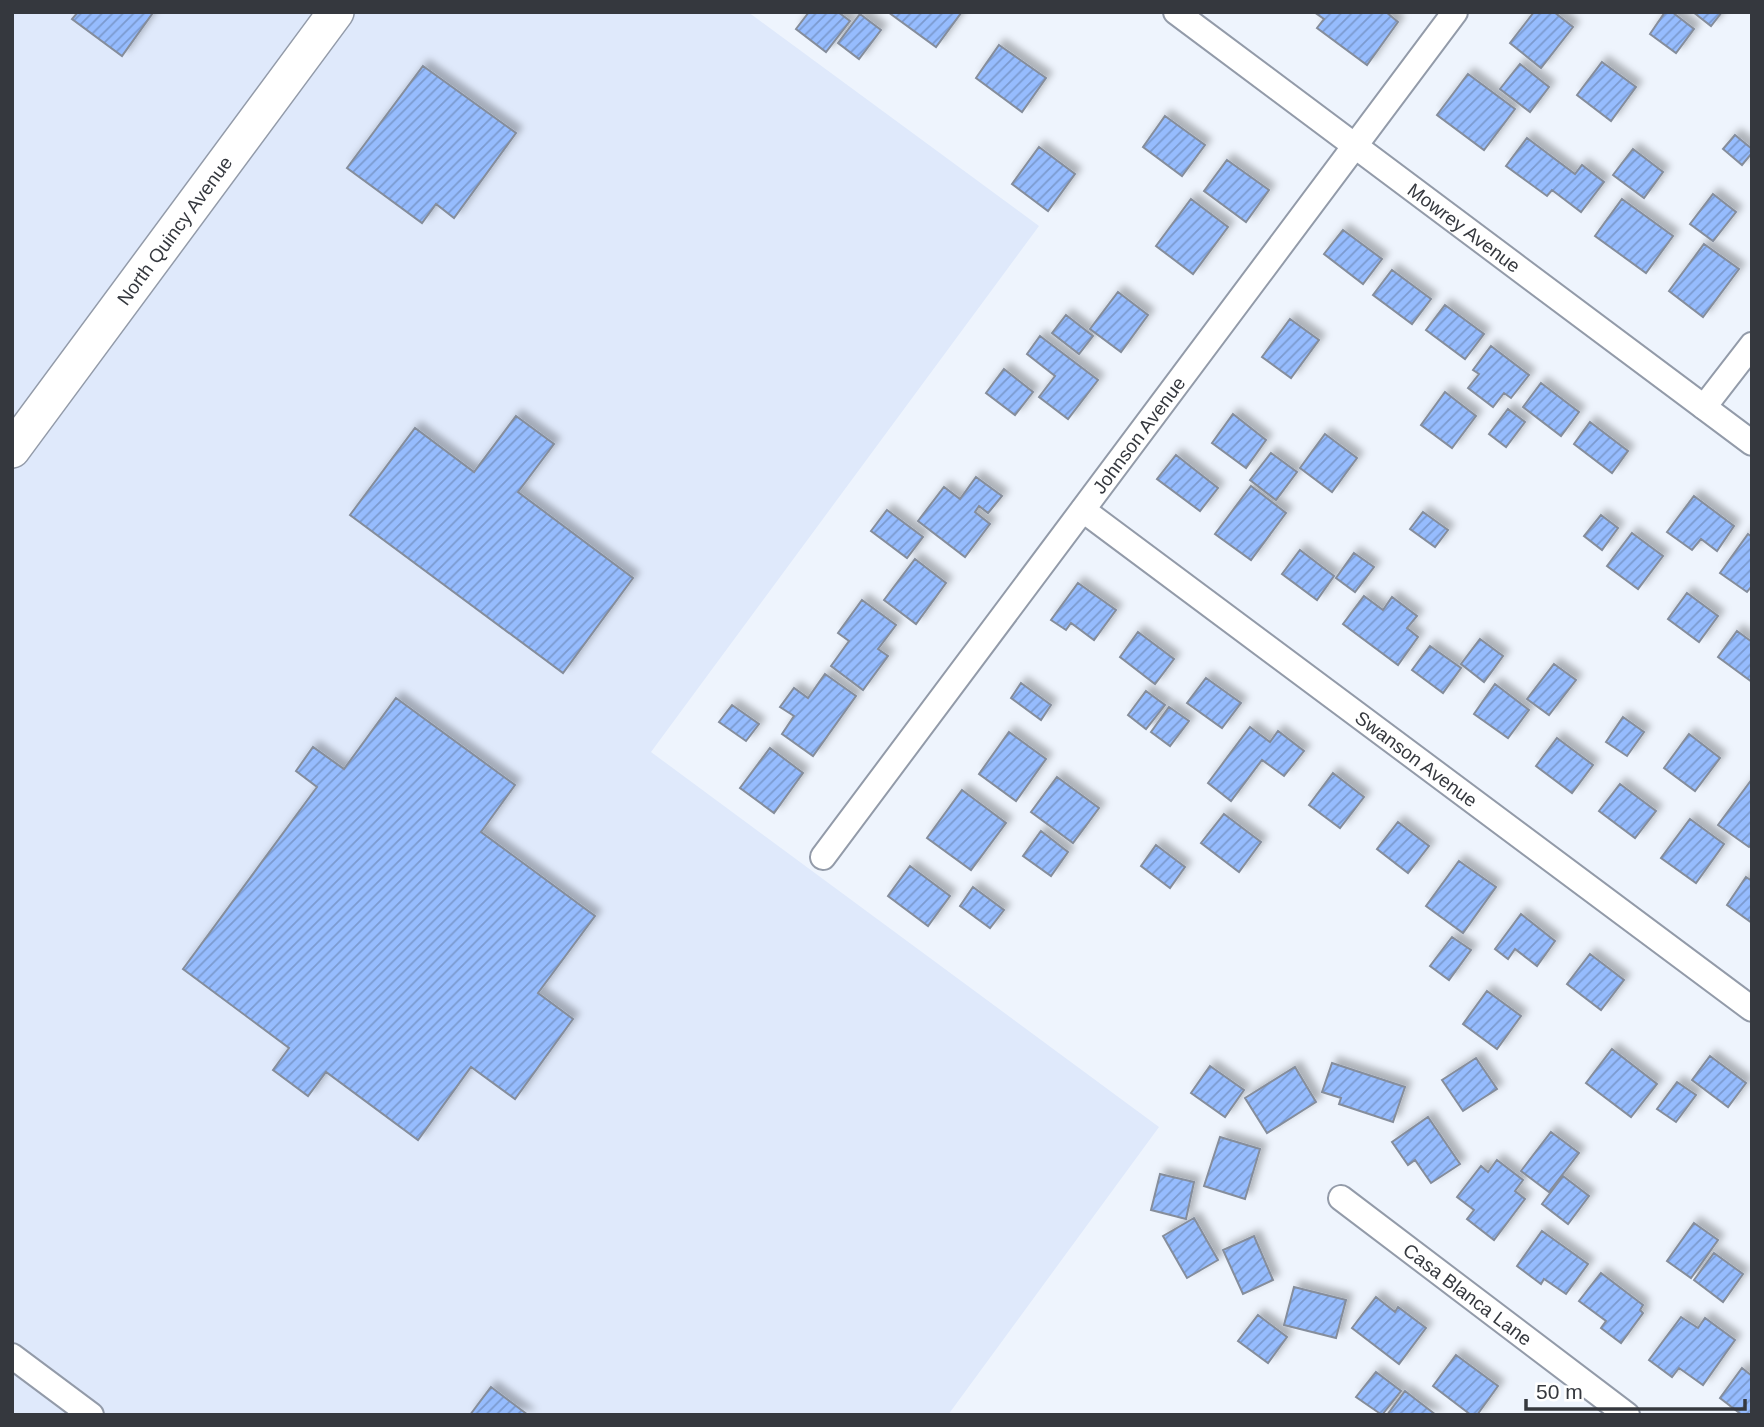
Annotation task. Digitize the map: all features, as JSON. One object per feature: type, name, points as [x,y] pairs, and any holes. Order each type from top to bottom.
[{"type":"main road","name":"North Quincy Avenue","points":[[12,450],[336,12]]},
{"type":"street","name":"Mowrey Avenue","points":[[1176,12],[1752,443]]},
{"type":"street","name":"Johnson Avenue","points":[[822,858],[1455,12]]},
{"type":"street","points":[[1704,407],[1752,345]]},
{"type":"street","name":"Swanson Avenue","points":[[1083,510],[1752,1009]]},
{"type":"street","name":"Casa Blanca Lane","points":[[1341,1198],[1628,1415]]},
{"type":"street","points":[[12,1356],[91,1415]]},
{"type":"shaded area","points":[[12,12],[748,12],[1039,226],[651,752],[1159,1127],[948,1415],[12,1415]]},
{"type":"building","points":[[78,12],[152,14],[122,56],[72,19]]},
{"type":"building","points":[[809,12],[838,12],[850,21],[826,52],[796,29]]},
{"type":"building","points":[[888,12],[960,12],[961,13],[936,47]]},
{"type":"building","points":[[1314,12],[1386,12],[1398,22],[1367,65],[1317,28],[1324,19]]},
{"type":"building","points":[[1534,12],[1554,12],[1573,27],[1541,68],[1510,43]]},
{"type":"building","points":[[1665,12],[1672,12],[1694,29],[1676,53],[1650,34]]},
{"type":"building","points":[[1693,12],[1722,12],[1711,26]]},
{"type":"building","points":[[860,14],[881,30],[859,59],[838,43]]},
{"type":"building","points":[[999,45],[1046,78],[1022,112],[976,78]]},
{"type":"building","points":[[1602,62],[1636,87],[1611,121],[1577,95]]},
{"type":"building","points":[[1520,64],[1549,87],[1530,112],[1500,89]]},
{"type":"building","points":[[423,66],[516,133],[454,218],[436,204],[422,223],[347,168]]},
{"type":"building","points":[[1468,74],[1515,109],[1484,150],[1437,115]]},
{"type":"building","points":[[1165,116],[1205,145],[1182,176],[1143,147]]},
{"type":"building","points":[[1735,135],[1752,149],[1752,153],[1742,165],[1723,149]]},
{"type":"building","points":[[1527,138],[1575,174],[1582,165],[1604,182],[1581,212],[1552,190],[1547,196],[1506,166]]},
{"type":"building","points":[[1039,147],[1075,174],[1048,211],[1012,184]]},
{"type":"building","points":[[1633,149],[1663,172],[1644,198],[1613,175]]},
{"type":"building","points":[[1227,160],[1269,190],[1246,222],[1204,191]]},
{"type":"building","points":[[1713,194],[1736,212],[1713,241],[1690,224]]},
{"type":"building","points":[[1191,199],[1228,227],[1193,274],[1156,246]]},
{"type":"building","points":[[1622,199],[1673,236],[1646,273],[1595,236]]},
{"type":"building","points":[[1343,230],[1382,259],[1363,284],[1324,254]]},
{"type":"building","points":[[1704,244],[1739,269],[1703,317],[1669,291]]},
{"type":"building","points":[[1392,270],[1431,299],[1412,324],[1373,295]]},
{"type":"building","points":[[1118,292],[1148,315],[1121,352],[1090,329]]},
{"type":"building","points":[[1445,305],[1484,334],[1465,359],[1426,330]]},
{"type":"building","points":[[1066,315],[1093,336],[1079,354],[1052,333]]},
{"type":"building","points":[[1290,319],[1319,340],[1291,378],[1262,357]]},
{"type":"building","points":[[1040,336],[1098,380],[1068,419],[1039,397],[1055,376],[1027,354]]},
{"type":"building","points":[[1491,346],[1529,375],[1511,398],[1504,393],[1493,407],[1468,388],[1479,374],[1473,370]]},
{"type":"building","points":[[1004,369],[1033,392],[1015,415],[986,393]]},
{"type":"building","points":[[1541,383],[1579,412],[1561,436],[1523,407]]},
{"type":"building","points":[[1445,392],[1476,416],[1452,448],[1421,425]]},
{"type":"building","points":[[1508,409],[1525,422],[1506,447],[1489,434]]},
{"type":"building","points":[[1233,414],[1266,440],[1246,468],[1212,443]]},
{"type":"building","points":[[516,416],[554,444],[518,492],[633,578],[563,673],[350,515],[415,428],[474,472]]},
{"type":"building","points":[[1590,422],[1628,451],[1612,473],[1574,444]]},
{"type":"building","points":[[1325,434],[1357,458],[1332,492],[1300,468]]},
{"type":"building","points":[[1271,453],[1297,472],[1276,500],[1250,480]]},
{"type":"building","points":[[1176,455],[1218,488],[1200,511],[1157,479]]},
{"type":"building","points":[[976,477],[1002,496],[988,513],[979,506],[975,512],[990,524],[965,557],[918,521],[944,487],[960,499]]},
{"type":"building","points":[[1251,486],[1286,513],[1251,560],[1215,534]]},
{"type":"building","points":[[1694,496],[1734,526],[1717,551],[1701,539],[1692,550],[1667,532]]},
{"type":"building","points":[[887,510],[923,537],[907,558],[871,531]]},
{"type":"building","points":[[1423,512],[1448,530],[1435,547],[1410,529]]},
{"type":"building","points":[[1601,515],[1618,528],[1602,550],[1584,536]]},
{"type":"building","points":[[1632,533],[1663,556],[1638,589],[1607,566]]},
{"type":"building","points":[[1748,534],[1752,537],[1752,586],[1747,592],[1720,573]]},
{"type":"building","points":[[1300,550],[1334,576],[1317,600],[1282,574]]},
{"type":"building","points":[[1354,553],[1374,567],[1355,592],[1336,578]]},
{"type":"building","points":[[915,559],[946,583],[916,624],[884,600]]},
{"type":"building","points":[[1078,583],[1116,610],[1094,640],[1071,623],[1066,630],[1051,620]]},
{"type":"building","points":[[1687,593],[1718,616],[1699,642],[1668,619]]},
{"type":"building","points":[[1364,596],[1383,610],[1392,597],[1417,616],[1407,628],[1418,637],[1398,665],[1343,624]]},
{"type":"building","points":[[862,600],[896,625],[878,649],[888,656],[863,690],[831,666],[849,641],[838,633]]},
{"type":"building","points":[[1737,631],[1752,642],[1752,682],[1718,657]]},
{"type":"building","points":[[1138,632],[1174,659],[1155,684],[1120,657]]},
{"type":"building","points":[[1480,639],[1503,656],[1484,682],[1461,664]]},
{"type":"building","points":[[1430,646],[1461,668],[1443,693],[1412,670]]},
{"type":"building","points":[[1554,664],[1576,680],[1549,715],[1527,699]]},
{"type":"building","points":[[825,674],[856,696],[813,756],[782,734],[794,716],[780,707],[794,688],[808,698]]},
{"type":"building","points":[[1206,678],[1241,703],[1222,728],[1187,703]]},
{"type":"building","points":[[1021,683],[1051,705],[1041,720],[1011,698]]},
{"type":"building","points":[[1495,684],[1529,710],[1508,738],[1474,714]]},
{"type":"building","points":[[1146,691],[1165,705],[1146,729],[1128,715]]},
{"type":"building","points":[[396,698],[515,785],[481,832],[595,916],[538,993],[573,1019],[515,1099],[471,1067],[418,1140],[326,1072],[308,1096],[273,1070],[289,1048],[183,969],[317,787],[296,771],[313,747],[344,769]]},
{"type":"building","points":[[732,705],[759,724],[746,741],[719,722]]},
{"type":"building","points":[[1169,707],[1189,721],[1170,746],[1151,732]]},
{"type":"building","points":[[1623,717],[1644,732],[1627,756],[1606,742]]},
{"type":"building","points":[[1250,727],[1270,742],[1278,731],[1304,751],[1284,776],[1262,760],[1231,801],[1208,783]]},
{"type":"building","points":[[1009,732],[1046,759],[1016,801],[979,774]]},
{"type":"building","points":[[1689,734],[1720,758],[1695,791],[1664,768]]},
{"type":"building","points":[[1557,738],[1593,765],[1572,793],[1536,766]]},
{"type":"building","points":[[770,748],[803,773],[774,813],[740,788]]},
{"type":"building","points":[[1333,773],[1364,797],[1340,828],[1309,805]]},
{"type":"building","points":[[1057,777],[1099,808],[1073,843],[1031,812]]},
{"type":"building","points":[[1752,779],[1752,844],[1749,847],[1718,825]]},
{"type":"building","points":[[1620,784],[1656,811],[1635,838],[1599,811]]},
{"type":"building","points":[[962,790],[1006,823],[971,870],[927,838]]},
{"type":"building","points":[[1224,814],[1261,842],[1239,872],[1201,843]]},
{"type":"building","points":[[1690,819],[1724,844],[1696,883],[1661,858]]},
{"type":"building","points":[[1398,822],[1429,846],[1408,873],[1377,849]]},
{"type":"building","points":[[1041,831],[1068,852],[1051,876],[1023,856]]},
{"type":"building","points":[[1156,845],[1185,867],[1170,888],[1141,866]]},
{"type":"building","points":[[1459,861],[1496,887],[1463,933],[1426,906]]},
{"type":"building","points":[[910,866],[950,896],[928,926],[888,896]]},
{"type":"building","points":[[1746,877],[1752,881],[1752,923],[1727,905]]},
{"type":"building","points":[[973,887],[1004,910],[990,928],[960,906]]},
{"type":"building","points":[[1521,914],[1555,941],[1537,966],[1515,949],[1508,959],[1495,949]]},
{"type":"building","points":[[1452,937],[1471,950],[1449,980],[1430,966]]},
{"type":"building","points":[[1590,954],[1624,980],[1601,1010],[1567,984]]},
{"type":"building","points":[[1487,991],[1521,1016],[1497,1049],[1463,1024]]},
{"type":"building","points":[[1612,1049],[1657,1084],[1631,1117],[1586,1083]]},
{"type":"building","points":[[1710,1056],[1746,1083],[1728,1107],[1692,1080]]},
{"type":"building","points":[[1476,1058],[1497,1089],[1463,1111],[1442,1080]]},
{"type":"building","points":[[1332,1063],[1405,1087],[1393,1122],[1339,1104],[1341,1098],[1322,1092]]},
{"type":"building","points":[[1210,1066],[1244,1090],[1225,1117],[1191,1093]]},
{"type":"building","points":[[1295,1067],[1316,1102],[1267,1133],[1245,1098]]},
{"type":"building","points":[[1677,1082],[1696,1095],[1676,1122],[1657,1109]]},
{"type":"building","points":[[1428,1117],[1460,1164],[1431,1183],[1415,1160],[1408,1165],[1392,1142]]},
{"type":"building","points":[[1551,1132],[1579,1153],[1549,1192],[1521,1171]]},
{"type":"building","points":[[1220,1137],[1260,1149],[1245,1199],[1204,1186]]},
{"type":"building","points":[[1497,1160],[1523,1180],[1515,1191],[1525,1199],[1494,1240],[1467,1219],[1474,1210],[1457,1197],[1481,1166],[1488,1172]]},
{"type":"building","points":[[1160,1174],[1194,1182],[1186,1219],[1151,1210]]},
{"type":"building","points":[[1563,1176],[1589,1196],[1568,1224],[1542,1204]]},
{"type":"building","points":[[1194,1218],[1218,1260],[1187,1278],[1163,1236]]},
{"type":"building","points":[[1694,1223],[1718,1240],[1691,1278],[1667,1261]]},
{"type":"building","points":[[1542,1231],[1588,1264],[1566,1294],[1544,1279],[1541,1284],[1517,1266]]},
{"type":"building","points":[[1254,1236],[1273,1280],[1243,1294],[1223,1250]]},
{"type":"building","points":[[1714,1253],[1743,1274],[1723,1302],[1694,1280]]},
{"type":"building","points":[[1601,1273],[1643,1305],[1640,1310],[1643,1313],[1621,1343],[1601,1328],[1606,1321],[1579,1301]]},
{"type":"building","points":[[1294,1287],[1346,1300],[1336,1338],[1284,1325]]},
{"type":"building","points":[[1376,1297],[1395,1312],[1398,1307],[1426,1328],[1399,1364],[1352,1328]]},
{"type":"building","points":[[1258,1315],[1287,1337],[1268,1363],[1238,1341]]},
{"type":"building","points":[[1681,1317],[1698,1328],[1705,1318],[1735,1340],[1703,1385],[1679,1368],[1672,1377],[1649,1360]]},
{"type":"building","points":[[1456,1355],[1498,1386],[1477,1415],[1471,1415],[1433,1386]]},
{"type":"building","points":[[1742,1368],[1752,1376],[1752,1415],[1742,1415],[1720,1398]]},
{"type":"building","points":[[1376,1372],[1401,1391],[1382,1415],[1356,1397]]},
{"type":"building","points":[[491,1387],[528,1415],[470,1415]]},
{"type":"building","points":[[1405,1391],[1414,1398],[1436,1415],[1387,1415]]}]
